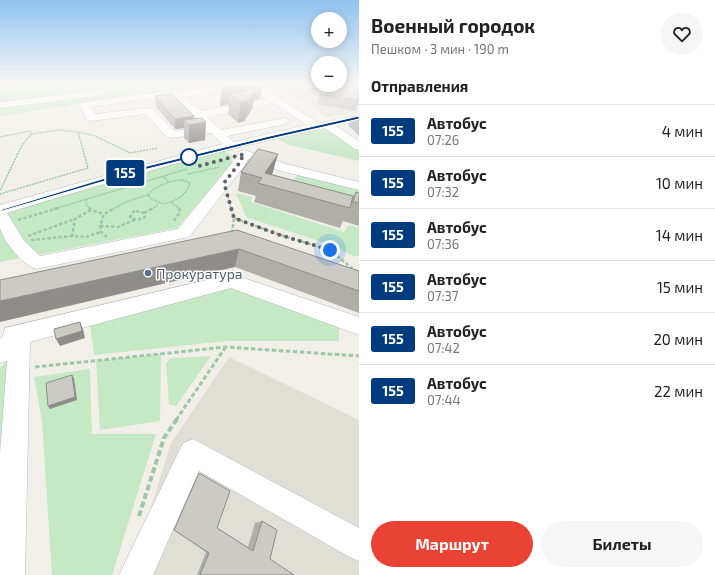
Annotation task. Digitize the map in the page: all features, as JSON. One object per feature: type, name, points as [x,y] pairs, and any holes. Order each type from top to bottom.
[{"type":"street","points":[[87,110],[91,118],[149,111],[171,135],[217,132],[302,117]]},
{"type":"street","points":[[194,110],[217,132],[239,148],[282,167],[359,186]]},
{"type":"street","points":[[199,115],[223,110]]},
{"type":"street","points":[[291,110],[302,117],[341,134],[358,145]]},
{"type":"street","points":[[0,210],[137,170],[239,148],[321,125],[359,118]]},
{"type":"street","points":[[341,134],[359,131]]},
{"type":"street","points":[[3,219],[11,236],[24,254],[37,263],[183,233],[238,165],[239,148]]},
{"type":"street","points":[[282,167],[286,182]]},
{"type":"street","points":[[8,575],[10,335],[232,281],[359,326]]},
{"type":"street","points":[[136,575],[193,453],[359,545]]},
{"type":"path","points":[[0,190],[6,182],[23,142],[31,134],[60,130],[78,132],[94,136],[130,153],[158,148]]},
{"type":"path","points":[[0,137],[30,131],[31,134]]},
{"type":"path","points":[[0,194],[88,168],[78,132]]},
{"type":"path","points":[[184,170],[188,174],[221,166]]},
{"type":"path","points":[[3,219],[25,217],[192,168]]},
{"type":"path","points":[[162,176],[168,182]]},
{"type":"path","points":[[104,240],[111,239],[101,232],[100,226],[104,214],[128,201],[148,195],[151,191],[168,182],[184,180],[190,183],[189,191],[185,196],[171,202],[163,204],[158,203],[148,195]]},
{"type":"path","points":[[224,183],[234,218],[231,237]]},
{"type":"path","points":[[86,199],[86,204],[91,210],[104,214]]},
{"type":"path","points":[[171,202],[180,209],[180,212],[171,226]]},
{"type":"path","points":[[144,213],[158,206],[158,203]]},
{"type":"path","points":[[26,237],[75,219],[91,210]]},
{"type":"path","points":[[134,220],[130,216],[133,212],[140,210],[144,213]]},
{"type":"path","points":[[100,226],[116,228],[124,226],[134,220],[144,218],[144,213]]},
{"type":"path","points":[[234,218],[280,235],[330,250],[359,274]]},
{"type":"path","points":[[72,236],[75,219]]},
{"type":"path","points":[[28,240],[72,236],[78,238],[92,237],[101,232]]},
{"type":"path","points":[[137,522],[164,438],[226,347]]},
{"type":"path","points":[[9,361],[226,347],[359,356]]},
{"type":"shaded area","points":[[316,110],[359,110],[359,112],[327,117]]},
{"type":"shaded area","points":[[229,357],[359,420],[359,575],[149,575],[141,540],[171,443]]},
{"type":"green space","points":[[0,110],[39,110],[0,117]]},
{"type":"green space","points":[[326,128],[359,150],[359,161],[286,144],[278,139]]},
{"type":"green space","points":[[223,151],[231,155],[232,164],[177,228],[0,262],[0,213],[141,172]]},
{"type":"green space","points":[[300,174],[359,189],[359,207],[292,180]]},
{"type":"green space","points":[[236,193],[252,197],[251,202],[344,232],[349,225],[359,228],[359,256],[353,256],[334,246],[246,217]]},
{"type":"green space","points":[[234,287],[339,324],[339,341],[226,341],[94,355],[90,324]]},
{"type":"green space","points":[[161,354],[160,421],[100,430],[96,361]]},
{"type":"green space","points":[[211,356],[176,406],[169,404],[166,363],[171,358]]},
{"type":"green space","points":[[8,360],[4,439],[0,441],[0,368]]},
{"type":"green space","points":[[90,369],[92,434],[156,434],[112,575],[52,575],[42,421],[34,377]]},
{"type":"building","points":[[167,110],[188,110],[194,116],[175,119]]},
{"type":"building","points":[[359,116],[359,121],[352,117]]},
{"type":"building","points":[[202,118],[206,122],[189,125],[184,120]]},
{"type":"building","points":[[258,149],[278,154],[265,173],[353,196],[350,208],[258,183],[262,178],[241,172]]},
{"type":"building","points":[[356,192],[359,193],[359,203],[353,202]]},
{"type":"building","points":[[237,230],[359,271],[359,291],[239,249],[0,301],[0,280]]},
{"type":"building","points":[[80,322],[82,331],[56,339],[54,329]]},
{"type":"building","points":[[72,375],[75,397],[48,406],[46,383]]},
{"type":"building","points":[[199,473],[230,491],[217,528],[253,551],[262,521],[277,530],[270,559],[294,575],[200,575],[209,553],[174,530]]},
{"type":"bus line","name":"155","points":[[0,210],[137,170],[270,137],[359,118]]},
{"type":"place","name":"Прокуратура","points":[[148,273]]},
{"type":"route","points":[[189,157],[199,166],[244,154],[238,165],[224,183],[234,218],[280,235],[330,250]]}]
